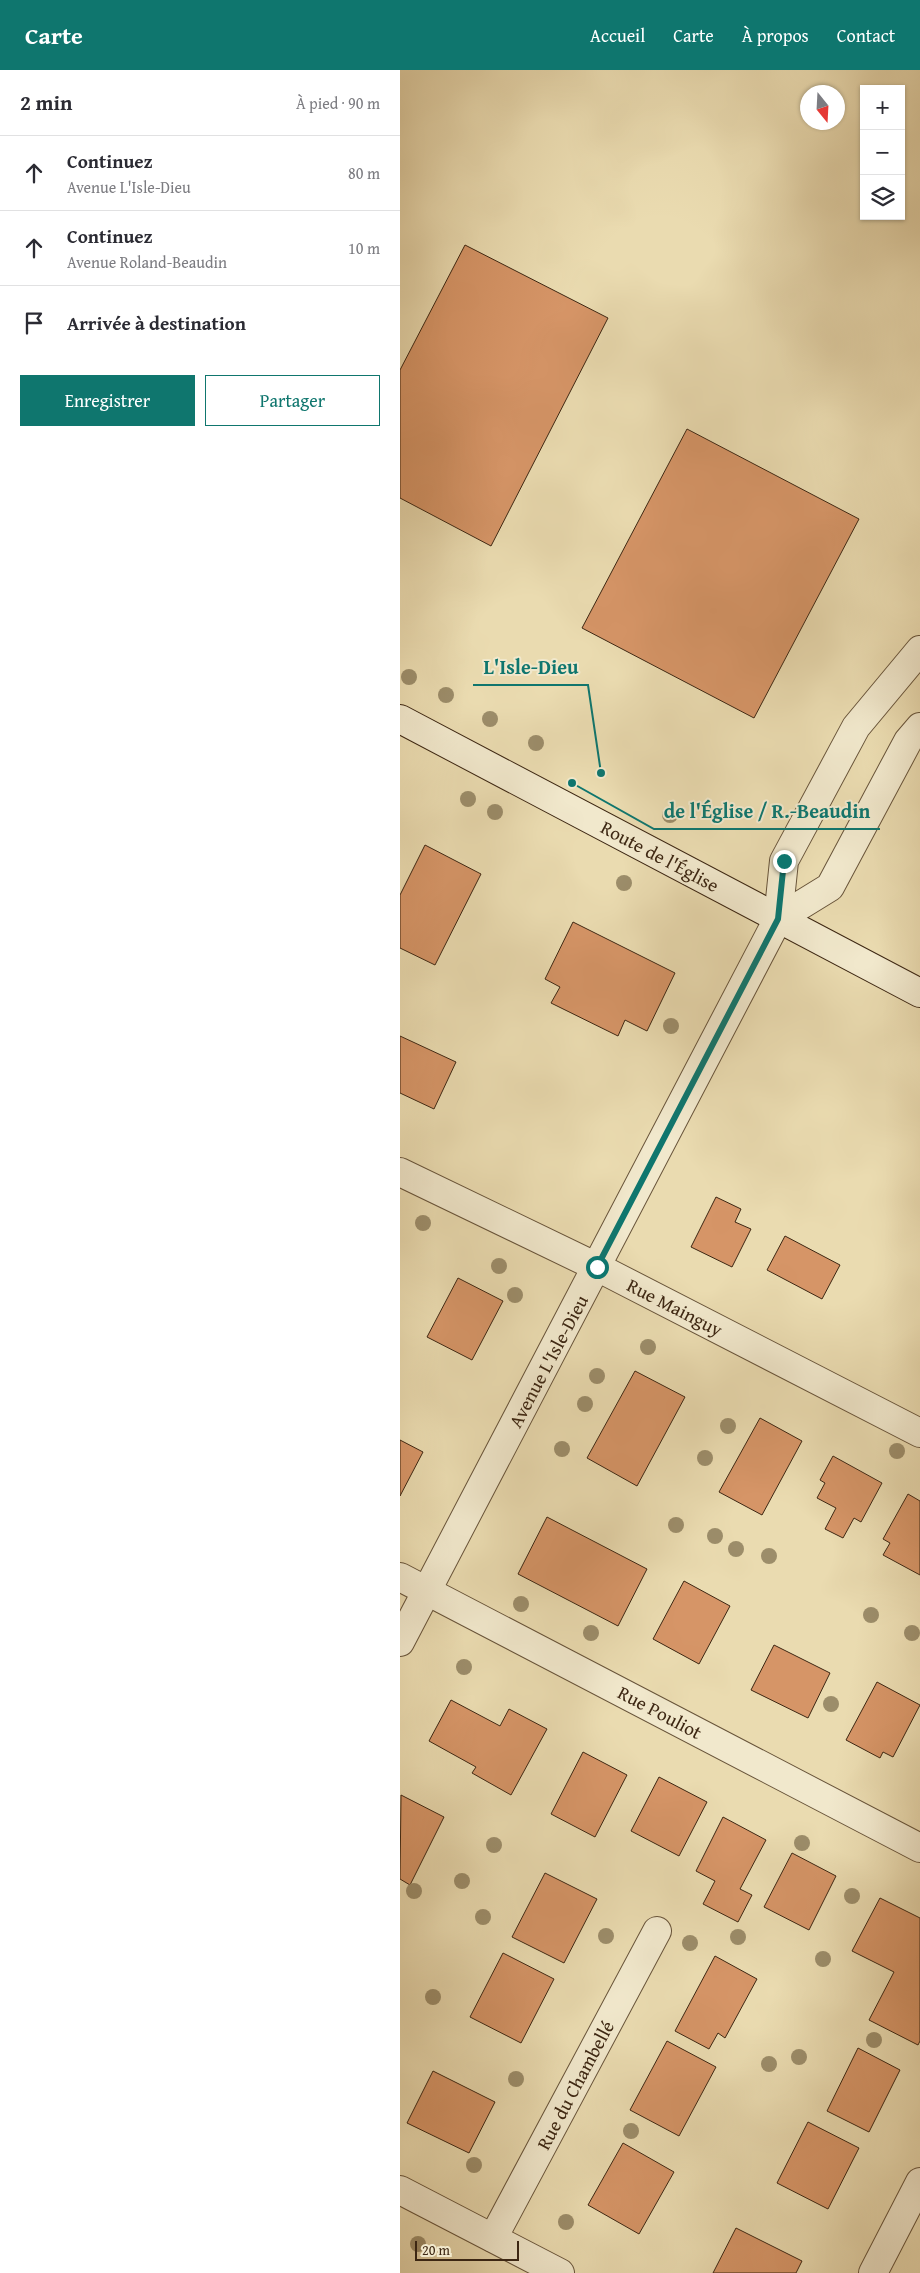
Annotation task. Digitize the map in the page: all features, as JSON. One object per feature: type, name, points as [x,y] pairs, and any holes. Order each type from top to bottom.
[{"type":"street","points":[[778,919],[784,861],[856,727],[920,650]]},
{"type":"street","name":"Route de l'Église","points":[[400,719],[920,992]]},
{"type":"street","points":[[778,919],[830,887],[908,741],[920,727]]},
{"type":"street","name":"Avenue L'Isle-Dieu","points":[[400,1642],[778,919]]},
{"type":"street","name":"Rue Mainguy","points":[[400,1172],[597,1267],[920,1433]]},
{"type":"street","name":"Rue Pouliot","points":[[400,1577],[920,1848]]},
{"type":"street","name":"Rue du Chambellé","points":[[493,2238],[656,1931]]},
{"type":"street","points":[[873,2273],[920,2182]]},
{"type":"street","points":[[400,2190],[560,2273]]},
{"type":"building","points":[[465,245],[608,318],[491,546],[400,498],[400,370]]},
{"type":"building","points":[[687,429],[859,519],[754,718],[582,628]]},
{"type":"building","points":[[425,845],[481,874],[435,965],[400,948],[400,895]]},
{"type":"building","points":[[573,922],[675,973],[647,1031],[625,1020],[618,1036],[551,1003],[560,987],[545,979]]},
{"type":"building","points":[[400,1036],[456,1062],[434,1109],[400,1093]]},
{"type":"building","points":[[716,1197],[741,1209],[735,1222],[751,1229],[732,1267],[691,1247]]},
{"type":"building","points":[[785,1236],[840,1265],[822,1299],[767,1270]]},
{"type":"building","points":[[458,1278],[503,1301],[472,1360],[427,1337]]},
{"type":"building","points":[[635,1371],[685,1397],[637,1486],[587,1458]]},
{"type":"building","points":[[760,1418],[802,1441],[762,1515],[719,1492]]},
{"type":"building","points":[[400,1440],[423,1452],[400,1496]]},
{"type":"building","points":[[833,1456],[882,1483],[861,1522],[854,1518],[843,1538],[825,1529],[836,1508],[817,1498],[825,1483],[820,1480]]},
{"type":"building","points":[[908,1494],[920,1501],[920,1575],[883,1555],[890,1543],[883,1539]]},
{"type":"building","points":[[547,1517],[647,1569],[618,1626],[518,1574]]},
{"type":"building","points":[[684,1581],[730,1606],[699,1664],[653,1639]]},
{"type":"building","points":[[774,1645],[830,1673],[808,1718],[751,1690]]},
{"type":"building","points":[[877,1682],[920,1705],[893,1757],[883,1752],[880,1758],[846,1740]]},
{"type":"building","points":[[451,1700],[500,1726],[509,1709],[547,1729],[511,1795],[472,1773],[476,1767],[429,1741]]},
{"type":"building","points":[[583,1752],[627,1775],[595,1837],[551,1814]]},
{"type":"building","points":[[659,1777],[707,1802],[679,1856],[631,1831]]},
{"type":"building","points":[[401,1795],[444,1817],[410,1885],[400,1879]]},
{"type":"building","points":[[723,1817],[766,1840],[740,1889],[752,1895],[738,1922],[703,1904],[715,1881],[696,1871]]},
{"type":"building","points":[[792,1853],[836,1876],[809,1930],[764,1907]]},
{"type":"building","points":[[545,1873],[597,1899],[564,1963],[512,1937]]},
{"type":"building","points":[[880,1898],[920,1918],[920,2041],[918,2045],[869,2020],[894,1972],[852,1951]]},
{"type":"building","points":[[503,1953],[554,1979],[521,2043],[470,2017]]},
{"type":"building","points":[[715,1956],[757,1979],[725,2038],[718,2033],[709,2049],[675,2031]]},
{"type":"building","points":[[667,2041],[716,2067],[679,2136],[630,2110]]},
{"type":"building","points":[[858,2048],[900,2070],[869,2132],[827,2111]]},
{"type":"building","points":[[433,2071],[495,2102],[469,2153],[407,2123]]},
{"type":"building","points":[[808,2122],[859,2148],[828,2209],[777,2183]]},
{"type":"building","points":[[623,2143],[674,2172],[639,2234],[588,2205]]},
{"type":"building","points":[[736,2228],[802,2261],[796,2273],[713,2273]]},
{"type":"place","name":"L'Isle-Dieu","points":[[601,773]]},
{"type":"place","name":"de l'Église / R.-Beaudin","points":[[572,783]]},
{"type":"route","points":[[597,1267],[778,919],[784,861]]}]
